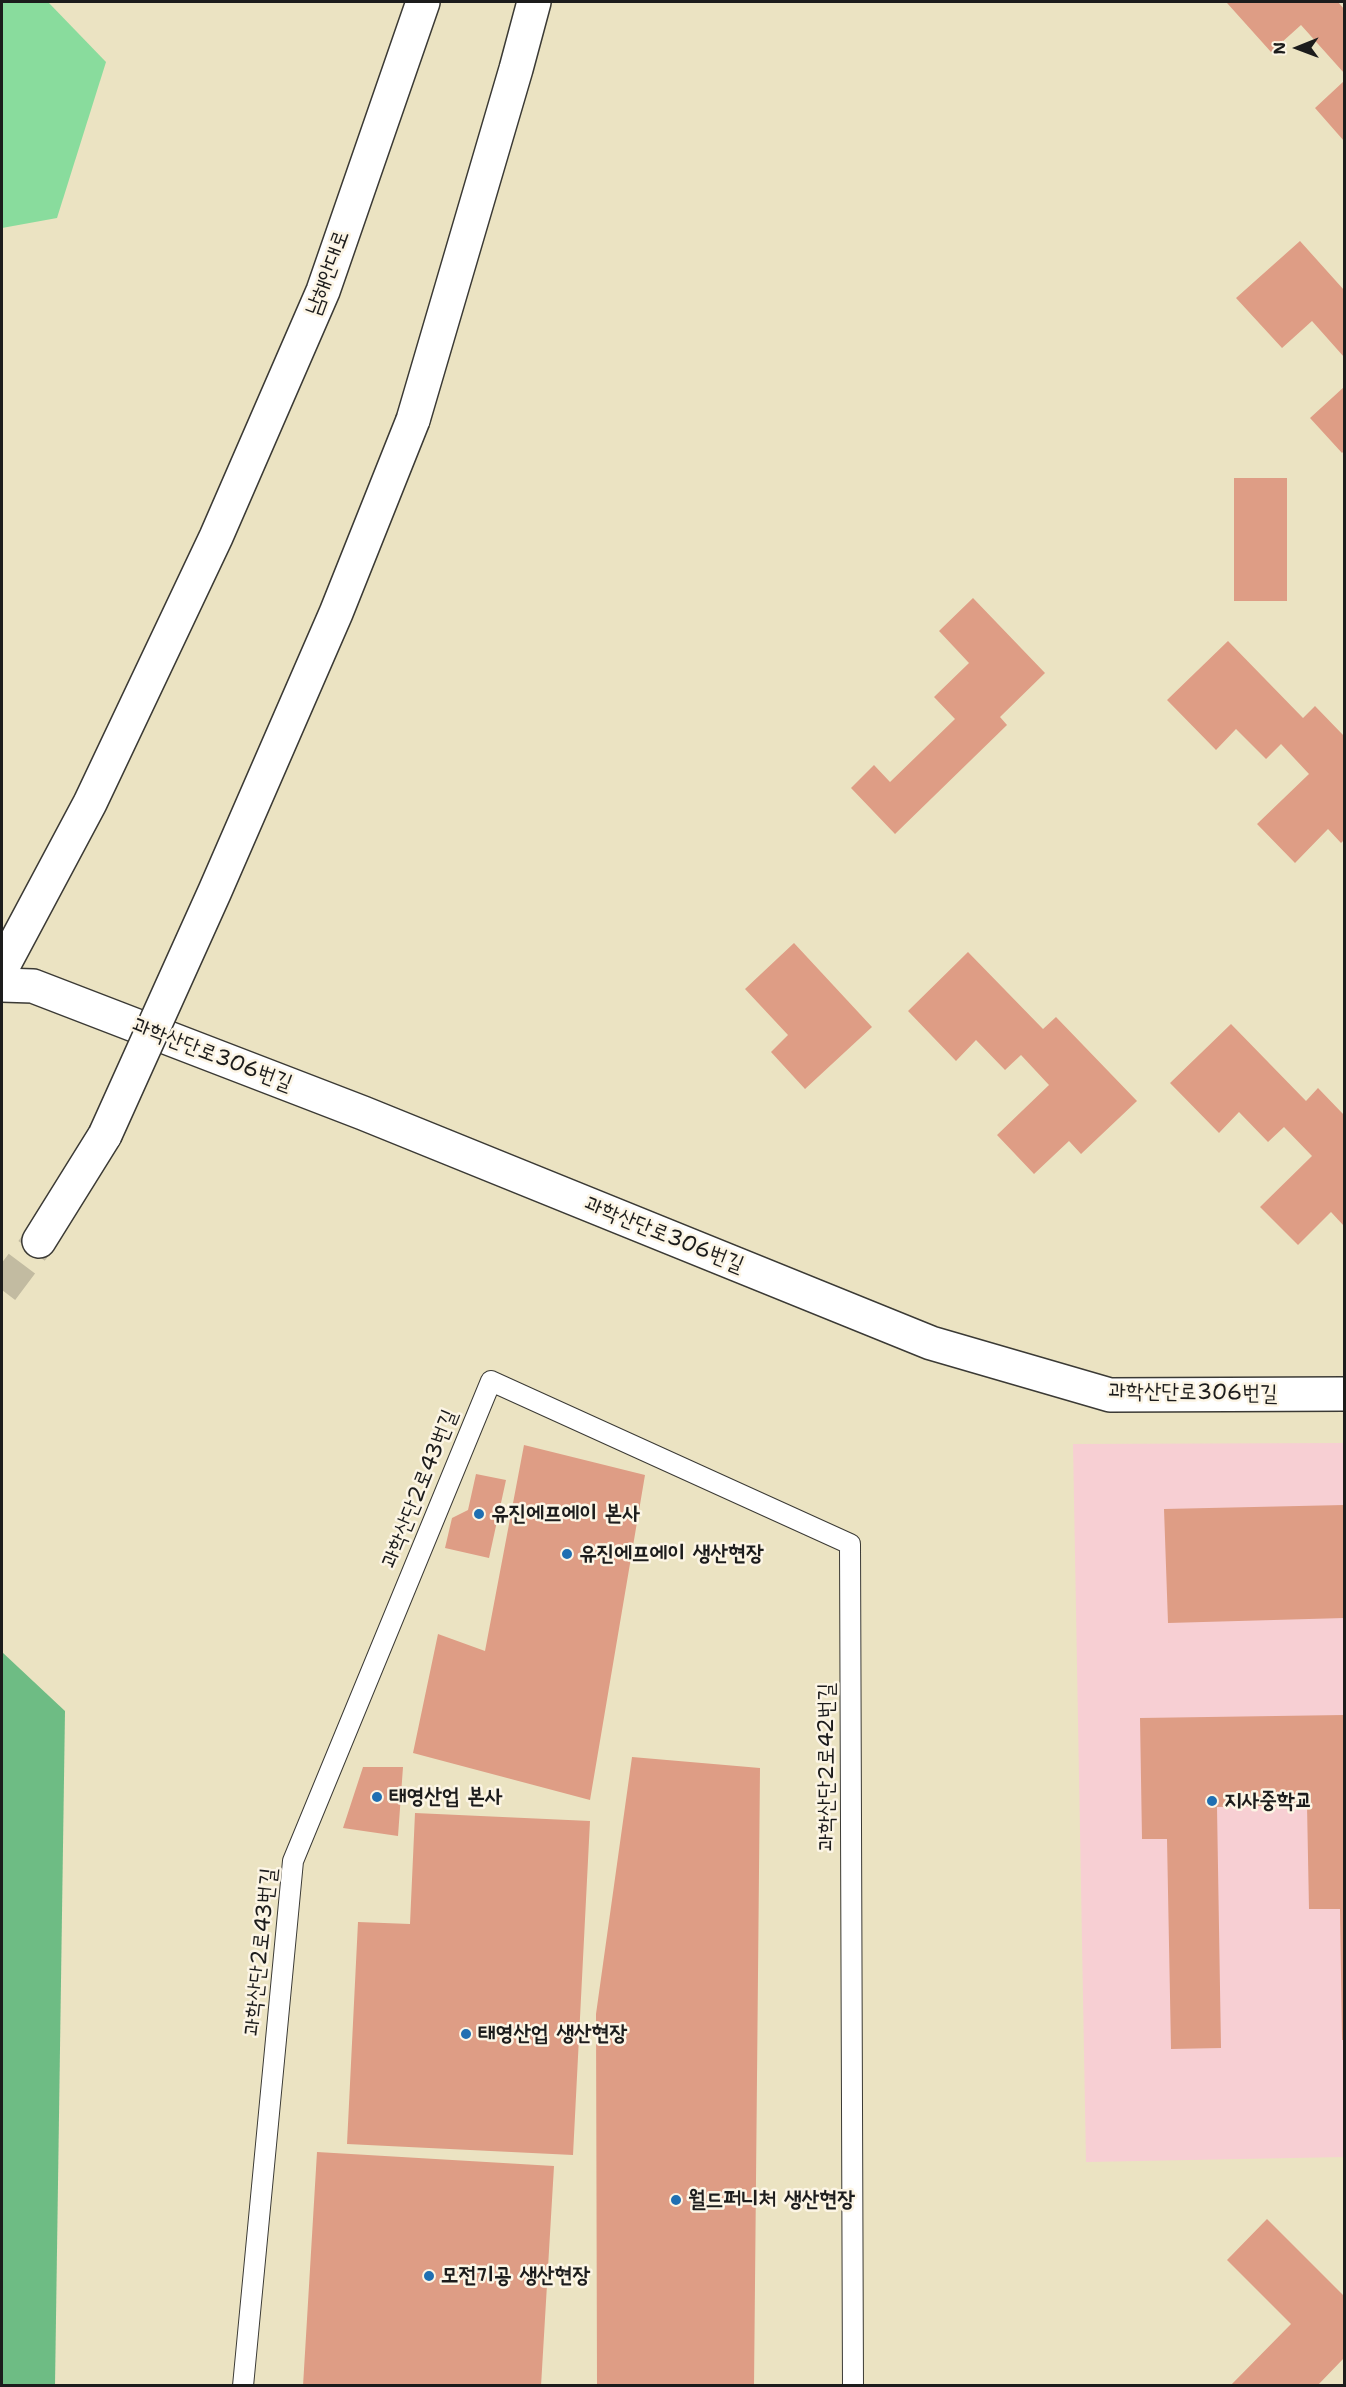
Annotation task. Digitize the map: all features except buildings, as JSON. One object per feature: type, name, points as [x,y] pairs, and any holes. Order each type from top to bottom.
[{"type":"main road","name":"남해안대로","points":[[2,968],[90,802],[216,537],[323,291],[423,2]]},
{"type":"main road","points":[[39,1241],[105,1134],[215,891],[336,613],[413,420],[534,2]]},
{"type":"main road","name":"과학산단로306번길","points":[[2,985],[33,986],[363,1113],[931,1343],[1110,1395],[1344,1394]]},
{"type":"lane","name":"과학산단2로43번길","points":[[243,2385],[293,1861],[491,1381]]},
{"type":"lane","name":"과학산단2로42번길","points":[[491,1381],[850,1544],[853,2385]]},
{"type":"shaded area","name":"지사중학교","points":[[1344,1443],[1344,2157],[1086,2162],[1073,1444]]},
{"type":"green space","points":[[2,2],[48,2],[106,62],[57,218],[2,228]]},
{"type":"green space","points":[[2,1652],[65,1711],[55,2385],[2,2385]]},
{"type":"tunnel","points":[[2,1290],[39,1241]]},
{"type":"place","name":"유진에프에이 본사","points":[[479,1514]]},
{"type":"place","name":"유진에프에이 생산현장","points":[[567,1554]]},
{"type":"place","name":"태영산업 본사","points":[[377,1797]]},
{"type":"place","name":"지사중학교","points":[[1212,1801]]},
{"type":"place","name":"태영산업 생산현장","points":[[466,2034]]},
{"type":"place","name":"월드퍼니처 생산현장","points":[[676,2200]]},
{"type":"place","name":"모전기공 생산현장","points":[[429,2276]]}]
